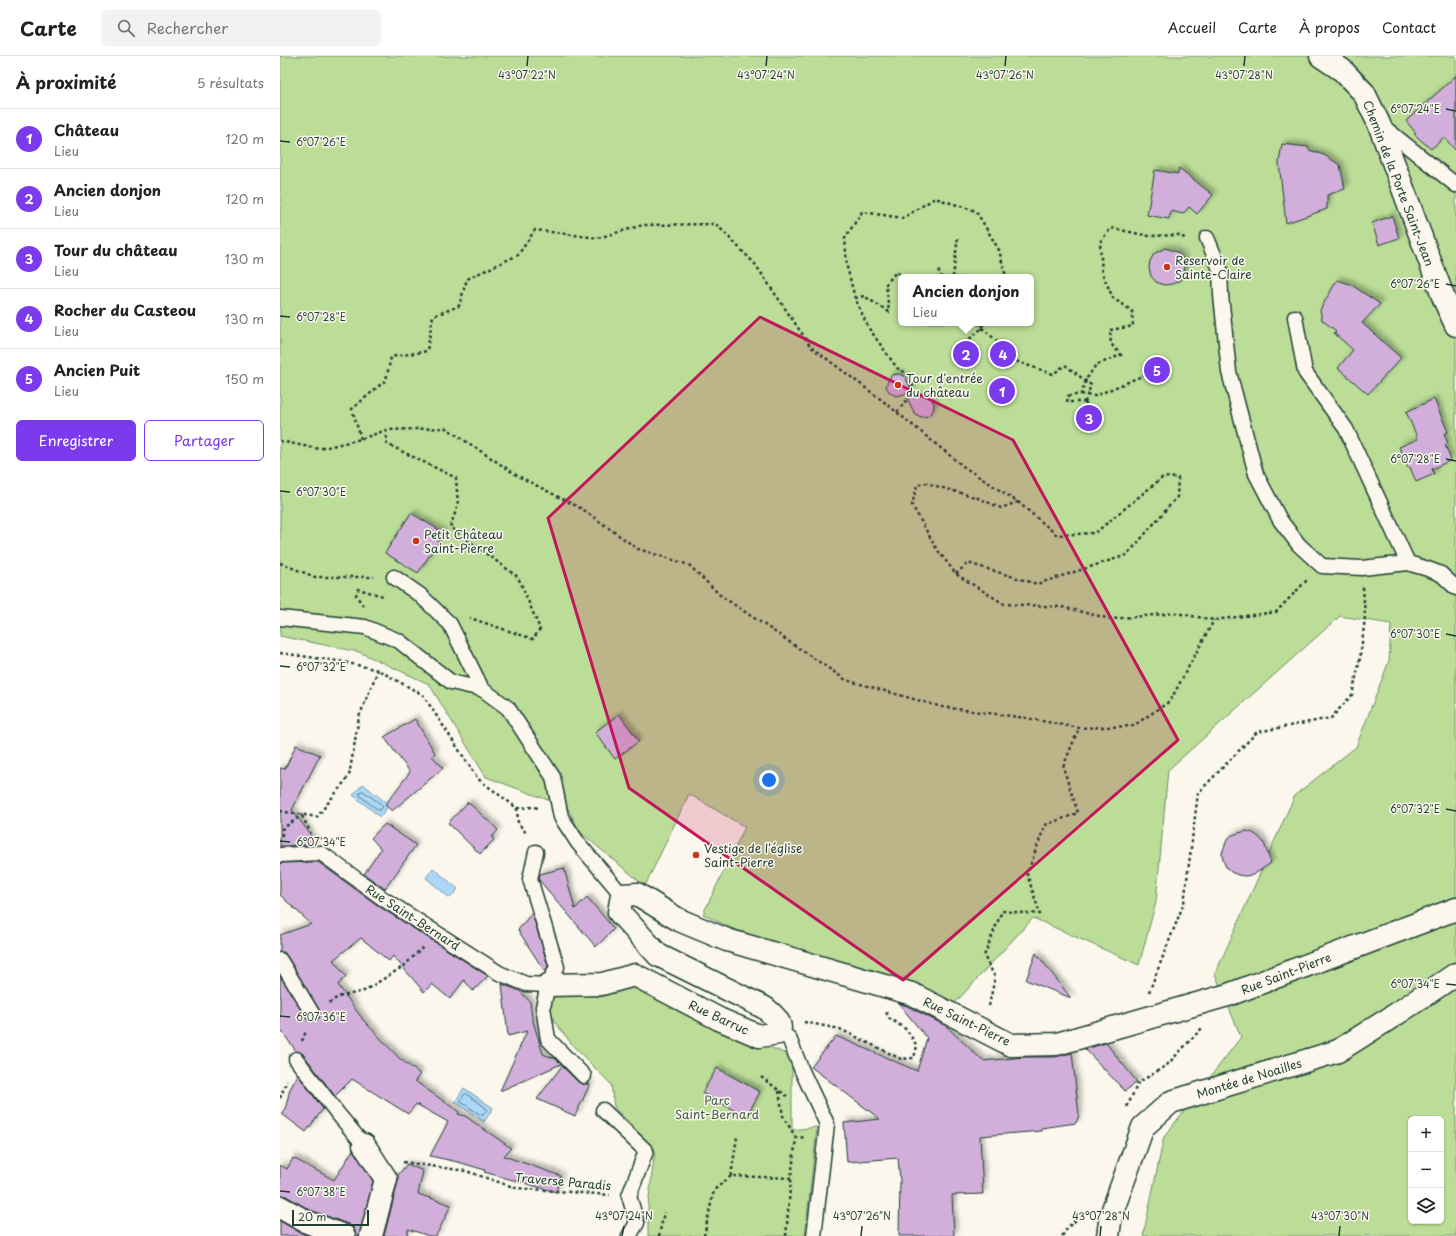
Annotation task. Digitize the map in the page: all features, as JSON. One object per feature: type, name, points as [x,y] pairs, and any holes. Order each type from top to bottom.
[{"type":"street","name":"Chemin de la Porte Saint-Jean","points":[[1321,56],[1342,70],[1364,93],[1379,124],[1444,299],[1456,325]]},
{"type":"street","name":"Rue Saint-Pierre","points":[[622,895],[637,894],[679,920],[727,940],[912,994],[1011,1045],[1057,1044],[1228,995],[1456,909]]},
{"type":"street","points":[[622,895],[619,912],[658,955],[765,1008],[778,1027]]},
{"type":"street","name":"Montée de Noailles","points":[[1108,1236],[1111,1215],[1143,1127],[1171,1102],[1338,1051],[1456,974]]},
{"type":"street","name":"Rue Barruc","points":[[548,985],[602,984],[635,975],[719,1019],[759,1036],[778,1027]]},
{"type":"street","points":[[364,1145],[386,1179],[371,1236]]},
{"type":"street","points":[[280,1207],[306,1221],[344,1236]]},
{"type":"lane","points":[[1379,124],[1456,185]]},
{"type":"lane","points":[[1207,238],[1220,269],[1221,296],[1229,372],[1256,474],[1280,520],[1299,545],[1322,566],[1362,568],[1408,563],[1428,568],[1441,574],[1456,588]]},
{"type":"lane","points":[[1295,317],[1305,372],[1346,429],[1408,563]]},
{"type":"lane","points":[[394,577],[420,595],[450,624],[482,689]]},
{"type":"lane","points":[[280,618],[365,627],[399,641],[451,682],[482,689],[508,708],[553,777],[561,817],[578,843],[622,895]]},
{"type":"lane","points":[[536,852],[530,879],[557,967],[548,985],[542,1006],[548,1039],[584,1076]]},
{"type":"lane","name":"Rue Saint-Bernard","points":[[280,855],[320,853],[385,900],[499,973],[526,984],[548,985]]},
{"type":"lane","points":[[280,960],[312,1013]]},
{"type":"lane","points":[[778,1027],[789,1038],[827,1124],[814,1236]]},
{"type":"lane","points":[[296,1059],[364,1145]]},
{"type":"lane","points":[[603,1110],[646,1151],[629,1196],[637,1223],[629,1236]]},
{"type":"path","points":[[897,412],[909,397],[913,384],[908,374],[897,368],[868,326],[855,298],[848,267],[845,238],[862,212],[903,218],[935,198],[976,211],[999,250],[1005,274]]},
{"type":"path","points":[[362,439],[352,409],[386,380],[391,357],[427,351],[433,316],[459,306],[467,279],[518,255],[535,230],[598,238],[643,225],[716,224],[755,264],[811,347],[897,412],[964,467],[1018,502],[1058,535],[1095,533],[1163,477],[1178,478],[1177,497],[1127,554],[1037,584],[968,563],[956,574]]},
{"type":"path","points":[[1081,394],[1087,378],[1096,365],[1121,355],[1110,344],[1110,330],[1133,326],[1132,311],[1113,298],[1102,273],[1100,242],[1111,228],[1149,236],[1180,235],[1193,244]]},
{"type":"path","points":[[953,274],[958,236]]},
{"type":"path","points":[[938,270],[940,274]]},
{"type":"path","points":[[855,298],[864,296],[889,312],[886,284],[896,272],[899,274]]},
{"type":"path","points":[[965,343],[982,328],[1004,347],[1018,362],[1053,374],[1065,365],[1091,385],[1085,402],[1089,409]]},
{"type":"path","points":[[1085,402],[1067,402],[1068,396],[1081,394],[1095,396],[1149,373]]},
{"type":"path","points":[[280,441],[319,449],[362,439],[386,430],[446,428],[518,476],[582,509],[638,549],[689,565],[720,595],[846,680],[942,707],[1026,718],[1079,728],[1132,726],[1170,701],[1214,620]]},
{"type":"path","points":[[386,430],[387,444],[456,478],[458,504],[450,527],[518,577],[540,629],[533,639],[465,616],[450,624]]},
{"type":"path","points":[[1018,502],[1001,508],[978,498],[926,483],[917,485],[912,505],[936,548],[956,574],[1004,604],[1062,607],[1111,619],[1176,613],[1214,620],[1276,612],[1322,566]]},
{"type":"path","points":[[280,563],[315,577],[394,577]]},
{"type":"path","points":[[1138,1020],[1184,903],[1198,792],[1257,732],[1331,718],[1352,696],[1360,659],[1365,617],[1362,568]]},
{"type":"path","points":[[280,653],[344,662],[378,670],[423,694],[478,779],[518,808],[518,823],[534,840],[536,852]]},
{"type":"path","points":[[280,812],[317,817],[349,776],[359,717],[378,670]]},
{"type":"path","points":[[988,1011],[995,977],[984,956],[1002,911],[1040,914],[1027,874],[1045,825],[1078,813],[1063,766],[1079,728]]},
{"type":"path","points":[[280,855],[282,829],[302,815]]},
{"type":"path","points":[[280,1098],[296,1059],[312,1013],[338,997],[364,992],[404,966],[436,933]]},
{"type":"path","points":[[778,1027],[798,1020],[840,1029],[902,1059],[914,1058],[917,1046],[907,1030],[889,1018],[882,1001],[882,986]]},
{"type":"path","points":[[761,1077],[787,1096]]},
{"type":"path","points":[[779,1091],[783,1116],[796,1138],[786,1236]]},
{"type":"path","points":[[731,1176],[737,1137]]},
{"type":"path","points":[[796,1138],[826,1138]]},
{"type":"path","name":"Traverse Paradis","points":[[403,1162],[466,1171],[516,1188],[629,1196]]},
{"type":"path","points":[[704,1236],[714,1190],[731,1176],[791,1178]]},
{"type":"path","points":[[659,1236],[664,1212]]},
{"type":"highlighted area","points":[[760,317],[1013,440],[1178,740],[903,980],[629,788],[548,518]]},
{"type":"green space","points":[[280,56],[1456,56],[1456,1236],[1143,1236],[1164,1137],[1241,1037],[1215,974],[1295,795],[1356,747],[1389,661],[1391,624],[1340,616],[1168,770],[1156,902],[1139,965],[1033,918],[955,1003],[731,928],[703,914],[745,827],[689,794],[645,886],[580,832],[567,807],[486,777],[429,684],[359,652],[280,636]]},
{"type":"green space","name":"Parc Saint-Bernard","points":[[634,980],[701,1020],[792,1056],[792,1130],[817,1127],[805,1236],[648,1236],[648,1206],[655,1150],[614,1107],[611,1084],[574,1047],[547,1012],[554,990],[603,997]]},
{"type":"water","points":[[363,784],[389,805],[380,817],[353,795]]},
{"type":"water","points":[[433,868],[458,889],[450,898],[426,878]]},
{"type":"water","points":[[464,1088],[493,1108],[484,1122],[455,1102]]},
{"type":"building","points":[[1456,76],[1456,151],[1444,137],[1431,149],[1414,134],[1416,133],[1406,121]]},
{"type":"building","points":[[1282,144],[1308,147],[1309,150],[1324,155],[1340,165],[1345,189],[1327,195],[1327,209],[1286,223],[1279,163]]},
{"type":"building","points":[[1179,168],[1213,195],[1197,214],[1189,207],[1183,214],[1171,211],[1169,219],[1147,215],[1155,170],[1178,174]]},
{"type":"building","points":[[1392,216],[1399,238],[1379,245],[1372,223]]},
{"type":"building","name":"Reservoir de Sainte-Claire","points":[[1165,248],[1177,252],[1183,258],[1185,266],[1184,274],[1179,281],[1164,285],[1156,282],[1151,276],[1149,268],[1150,261],[1154,254]]},
{"type":"building","points":[[1337,280],[1350,284],[1380,304],[1362,323],[1401,358],[1368,394],[1338,368],[1353,350],[1334,333],[1336,331],[1322,320],[1320,310]]},
{"type":"building","name":"Tour d'entrée du château","points":[[899,374],[905,377],[913,392],[896,396],[890,393],[886,387],[888,380],[892,375]]},
{"type":"building","name":"Tour d'entrée du château","points":[[925,395],[931,398],[934,404],[933,411],[928,416],[921,417],[915,414],[907,398]]},
{"type":"building","points":[[1434,399],[1448,432],[1444,434],[1448,444],[1445,445],[1451,460],[1432,469],[1434,474],[1416,482],[1399,447],[1418,439],[1406,412]]},
{"type":"building","name":"Petit Château Saint-Pierre","points":[[411,513],[444,533],[418,573],[385,553]]},
{"type":"building","points":[[619,714],[639,741],[615,759],[595,732]]},
{"type":"building","points":[[415,719],[435,753],[432,756],[443,768],[392,811],[385,805],[410,772],[384,737]]},
{"type":"building","points":[[296,745],[320,755],[292,810],[308,831],[315,845],[280,846],[280,768],[285,769]]},
{"type":"building","points":[[468,802],[498,830],[492,837],[494,840],[480,854],[448,823]]},
{"type":"building","points":[[385,824],[416,845],[385,889],[364,874],[381,849],[371,838]]},
{"type":"building","points":[[1246,831],[1259,837],[1264,843],[1271,863],[1253,875],[1245,876],[1231,872],[1226,867],[1222,853],[1227,840],[1232,835]]},
{"type":"building","points":[[318,862],[380,907],[488,976],[473,991],[464,980],[450,999],[432,984],[424,992],[393,956],[389,961],[361,938],[333,960],[346,976],[338,985],[364,1021],[399,1058],[420,1074],[415,1081],[459,1112],[458,1114],[465,1116],[511,1148],[504,1156],[561,1176],[556,1192],[484,1172],[485,1170],[458,1162],[430,1156],[448,1122],[416,1104],[408,1114],[352,1079],[335,1096],[303,1054],[296,1051],[280,1029],[280,976],[308,1020],[317,1020],[320,1017],[320,1012],[287,956],[284,952],[280,952],[280,935],[311,924],[280,895],[280,863]]},
{"type":"building","points":[[564,868],[575,909],[587,897],[614,929],[596,947],[539,880],[540,874]]},
{"type":"building","points":[[532,913],[548,966],[545,972],[518,930]]},
{"type":"building","points":[[1036,953],[1071,998],[1026,980]]},
{"type":"building","points":[[502,984],[520,991],[530,1002],[532,1018],[543,1054],[556,1059],[561,1064],[500,1091],[527,1031],[508,1036]]},
{"type":"building","points":[[898,1003],[946,1026],[983,1061],[1025,1057],[1055,1057],[1072,1053],[1079,1115],[1076,1123],[1041,1128],[1041,1131],[980,1136],[983,1194],[952,1195],[954,1236],[899,1236],[900,1181],[898,1158],[847,1162],[844,1123],[880,1119],[811,1067],[836,1036],[917,1071],[927,1038]]},
{"type":"building","points":[[1106,1043],[1137,1082],[1125,1091],[1085,1049]]},
{"type":"building","points":[[562,1066],[578,1082],[582,1084],[590,1084],[575,1116],[537,1099]]},
{"type":"building","points":[[717,1068],[760,1092],[746,1117],[702,1093]]},
{"type":"building","points":[[298,1075],[323,1109],[306,1132],[282,1114],[286,1106],[290,1089]]},
{"type":"building","points":[[353,1150],[373,1181],[359,1236],[356,1236],[354,1228],[348,1224],[310,1210],[286,1196],[280,1195],[280,1165],[287,1169],[293,1158],[334,1180]]},
{"type":"building","points":[[407,1164],[423,1171],[418,1194],[451,1205],[436,1236],[429,1236],[408,1229],[407,1236],[384,1236],[398,1182],[398,1175]]},
{"type":"building","points":[[280,1221],[299,1232],[309,1236],[280,1236]]},
{"type":"place","name":"Reservoir de Sainte-Claire","points":[[1167,267]]},
{"type":"place","name":"Ancien donjon","points":[[966,354]]},
{"type":"place","name":"Rocher du Casteou","points":[[1003,354]]},
{"type":"place","name":"Ancien Puit","points":[[1157,370]]},
{"type":"place","name":"Tour d'entrée du château","points":[[898,385]]},
{"type":"place","name":"Château","points":[[1002,391]]},
{"type":"place","name":"Tour du château","points":[[1089,418]]},
{"type":"place","name":"Petit Château Saint-Pierre","points":[[416,541]]},
{"type":"place","name":"Vestige de l'église Saint-Pierre","points":[[696,855]]}]
